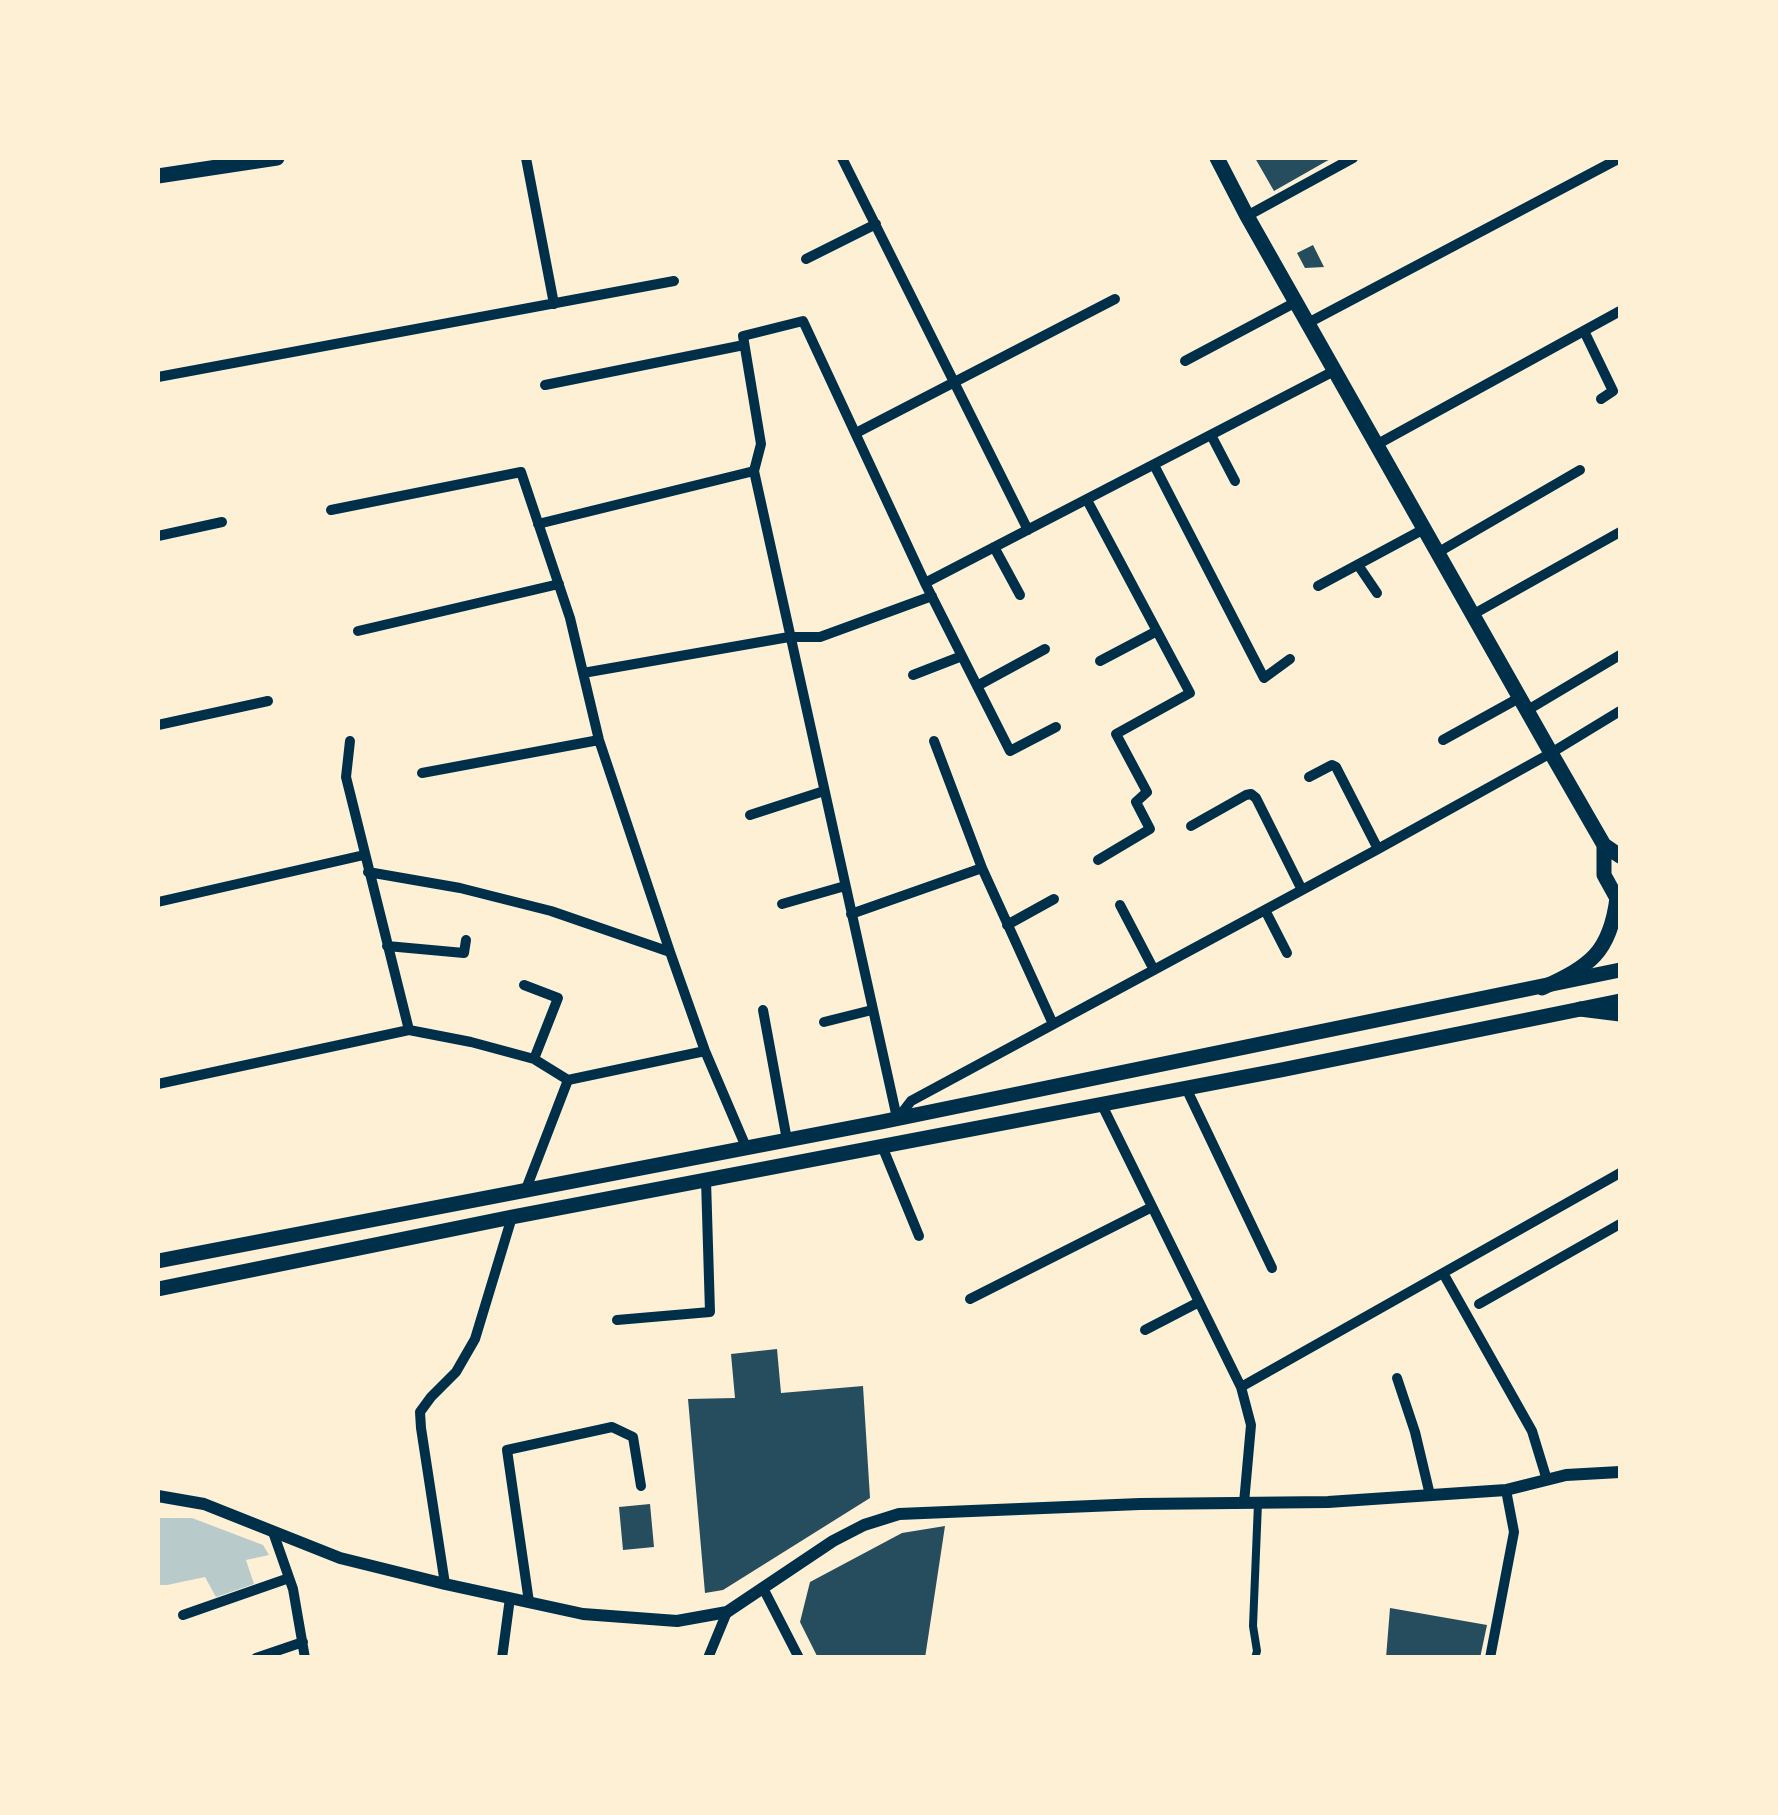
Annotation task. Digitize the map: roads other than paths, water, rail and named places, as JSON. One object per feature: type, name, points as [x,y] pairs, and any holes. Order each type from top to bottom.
[{"type":"main road","points":[[158,176],[277,158]]},
{"type":"main road","points":[[1217,158],[1550,753],[1604,845],[1620,856]]},
{"type":"main road","points":[[1542,988],[1578,972],[1604,946],[1619,901],[1604,875],[1604,845]]},
{"type":"main road","points":[[158,1260],[788,1140],[1620,970]]},
{"type":"main road","points":[[158,1289],[1620,1001]]},
{"type":"main road","points":[[1580,1008],[1620,1014]]},
{"type":"main road","points":[[1313,1034],[1308,1050],[1320,1061]]},
{"type":"main road","points":[[1264,1045],[1274,1048],[1279,1056],[1278,1065],[1270,1072]]},
{"type":"main road","points":[[186,1255],[184,1270],[194,1282]]},
{"type":"street","points":[[526,158],[554,304]]},
{"type":"street","points":[[842,158],[1028,530]]},
{"type":"street","points":[[1247,216],[1353,158]]},
{"type":"street","points":[[1308,323],[1620,158]]},
{"type":"street","points":[[806,258],[876,224]]},
{"type":"street","points":[[158,378],[674,281]]},
{"type":"street","points":[[856,433],[1115,299]]},
{"type":"street","points":[[1186,361],[1296,302]]},
{"type":"street","points":[[1376,444],[1620,311]]},
{"type":"street","points":[[545,385],[744,340],[803,321],[932,596],[1010,751],[1056,727]]},
{"type":"street","points":[[1584,331],[1612,392],[1601,400]]},
{"type":"street","points":[[744,340],[760,444],[754,471],[897,1118]]},
{"type":"street","points":[[926,583],[1334,371]]},
{"type":"street","points":[[1211,435],[1235,481]]},
{"type":"street","points":[[1154,465],[1264,678],[1290,659]]},
{"type":"street","points":[[1437,553],[1580,470]]},
{"type":"street","points":[[538,524],[754,471]]},
{"type":"street","points":[[331,510],[521,472],[570,618],[599,740],[705,1051],[746,1147]]},
{"type":"street","points":[[1087,500],[1190,693],[1116,734],[1148,792],[1136,802],[1150,828],[1098,860]]},
{"type":"street","points":[[158,536],[222,522]]},
{"type":"street","points":[[1318,586],[1424,530]]},
{"type":"street","points":[[1472,615],[1620,532]]},
{"type":"street","points":[[994,548],[1020,595]]},
{"type":"street","points":[[1358,565],[1377,593]]},
{"type":"street","points":[[358,631],[558,584]]},
{"type":"street","points":[[583,673],[789,638],[820,637],[932,596]]},
{"type":"street","points":[[1100,661],[1156,631]]},
{"type":"street","points":[[977,686],[1044,649]]},
{"type":"street","points":[[912,675],[962,656]]},
{"type":"street","points":[[1443,740],[1620,656]]},
{"type":"street","points":[[158,726],[268,701]]},
{"type":"street","points":[[897,1118],[911,1101],[1378,849],[1620,711]]},
{"type":"street","points":[[422,774],[599,740]]},
{"type":"street","points":[[350,741],[346,777],[408,1030]]},
{"type":"street","points":[[934,741],[982,868],[1054,1024]]},
{"type":"street","points":[[1309,777],[1328,766],[1336,767],[1378,849]]},
{"type":"street","points":[[750,816],[824,791]]},
{"type":"street","points":[[1191,826],[1251,794],[1302,890]]},
{"type":"street","points":[[158,902],[364,856]]},
{"type":"street","points":[[851,914],[982,868]]},
{"type":"street","points":[[368,872],[460,888],[552,911],[670,952]]},
{"type":"street","points":[[782,904],[845,886]]},
{"type":"street","points":[[1007,924],[1054,899]]},
{"type":"street","points":[[1120,905],[1154,970]]},
{"type":"street","points":[[1265,910],[1287,954]]},
{"type":"street","points":[[388,946],[464,953],[466,940]]},
{"type":"street","points":[[524,986],[558,998],[534,1059]]},
{"type":"street","points":[[763,1010],[788,1140]]},
{"type":"street","points":[[824,1022],[872,1010]]},
{"type":"street","points":[[158,1084],[408,1030],[534,1059],[568,1080],[705,1051]]},
{"type":"street","points":[[526,1189],[568,1080]]},
{"type":"street","points":[[1186,1088],[1272,1268]]},
{"type":"street","points":[[1101,1103],[1241,1387],[1251,1425],[1254,1658]]},
{"type":"street","points":[[882,1146],[919,1236]]},
{"type":"street","points":[[1241,1387],[1620,1173]]},
{"type":"street","points":[[617,1320],[710,1312],[706,1180]]},
{"type":"street","points":[[970,1299],[1152,1206]]},
{"type":"street","points":[[445,1584],[420,1412],[456,1372],[476,1339],[512,1218]]},
{"type":"street","points":[[1480,1304],[1620,1224]]},
{"type":"street","points":[[1443,1273],[1532,1430],[1547,1480]]},
{"type":"street","points":[[1145,1330],[1199,1302]]},
{"type":"street","points":[[1398,1378],[1430,1496]]},
{"type":"street","points":[[529,1602],[507,1450],[612,1427],[633,1437],[641,1486]]},
{"type":"street","points":[[158,1496],[204,1504],[340,1558],[445,1584],[583,1614],[678,1621],[727,1612],[833,1541],[864,1525],[899,1514],[1328,1502],[1506,1490],[1566,1475],[1620,1472]]},
{"type":"street","points":[[1490,1658],[1514,1532],[1506,1490]]},
{"type":"street","points":[[274,1532],[289,1578],[305,1658]]},
{"type":"street","points":[[183,1614],[289,1578]]},
{"type":"street","points":[[763,1588],[799,1658]]},
{"type":"street","points":[[502,1658],[510,1598]]},
{"type":"street","points":[[708,1658],[727,1612]]},
{"type":"street","points":[[256,1658],[303,1642]]}]
